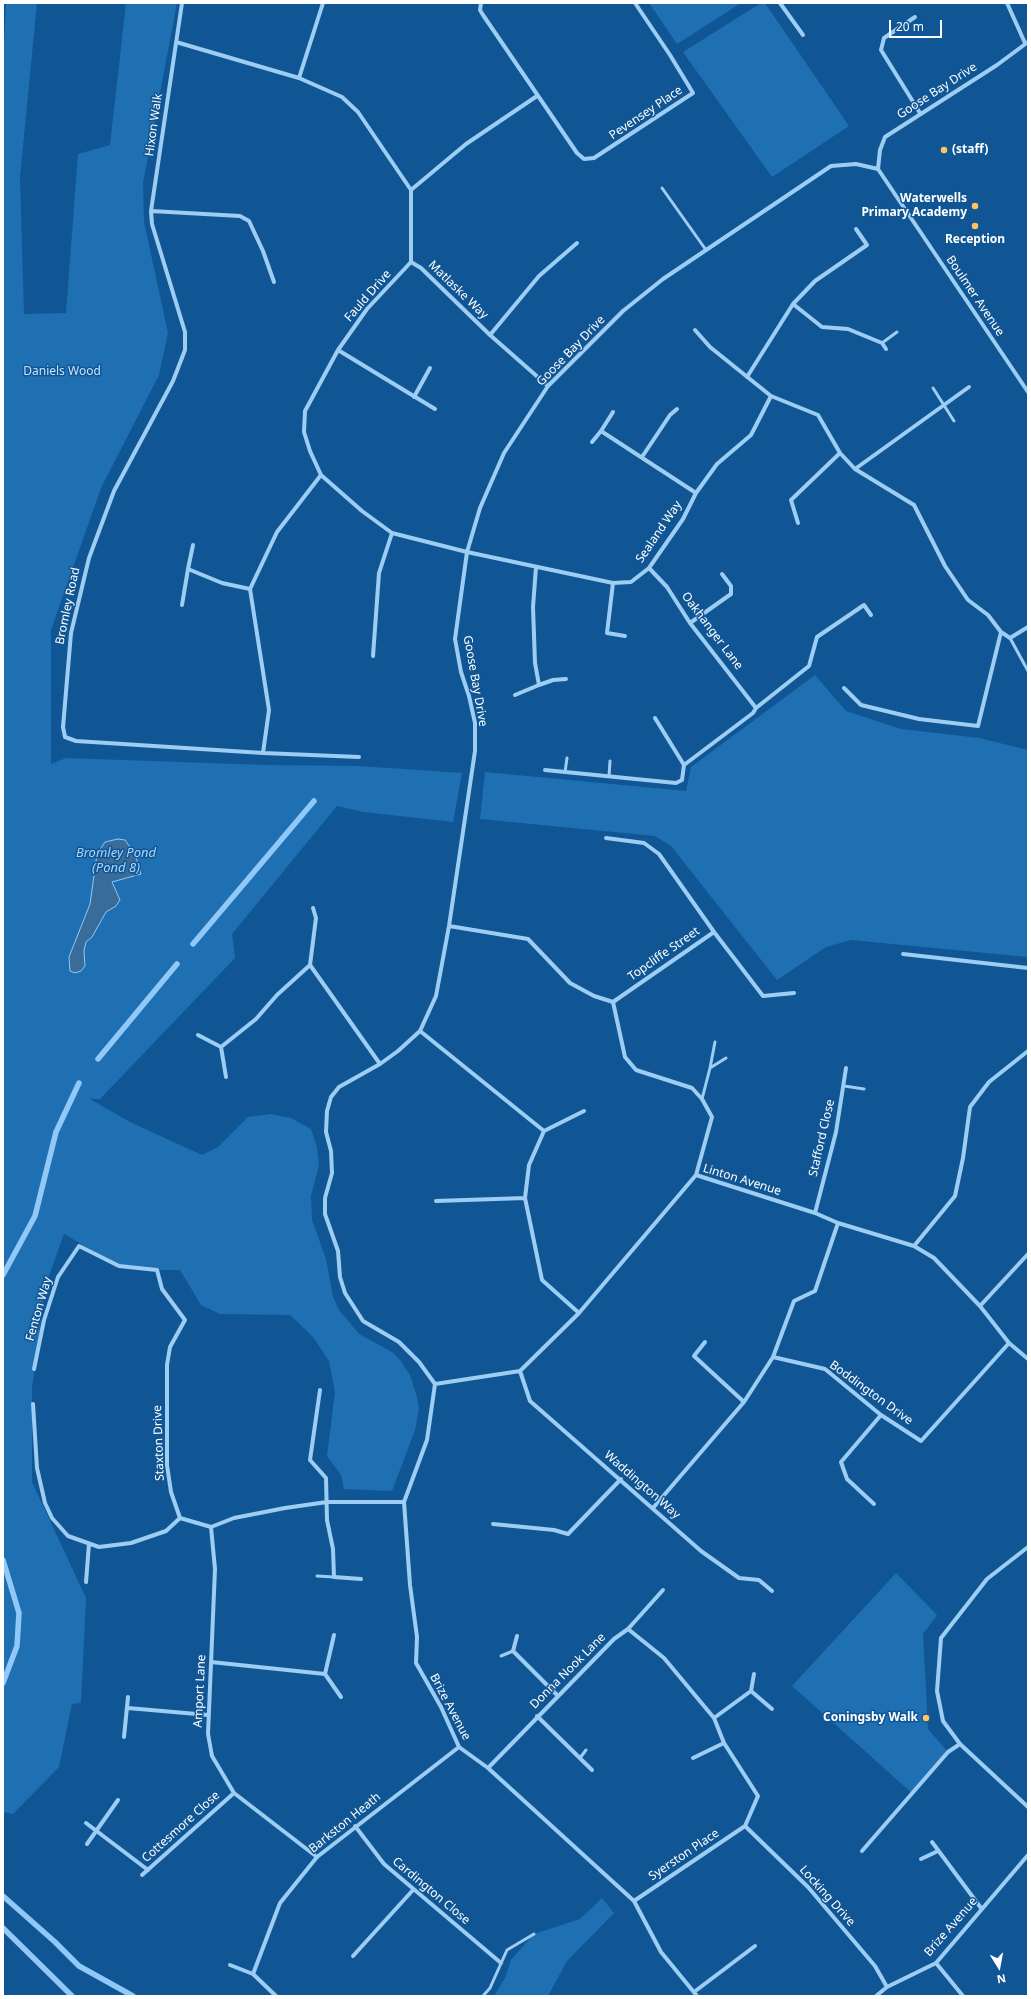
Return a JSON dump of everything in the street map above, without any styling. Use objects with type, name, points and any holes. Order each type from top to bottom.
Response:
[{"type":"street","name":"Hixon Walk","points":[[182,3],[151,211],[152,224],[185,332],[185,350]]},
{"type":"street","points":[[299,78],[323,3]]},
{"type":"street","name":"Pevensey Place","points":[[481,3],[480,10],[483,15],[577,153],[584,158],[594,158],[692,93],[670,55],[635,3]]},
{"type":"street","points":[[780,3],[803,35]]},
{"type":"street","points":[[1007,3],[1027,42]]},
{"type":"street","points":[[915,17],[884,38],[881,50],[920,114]]},
{"type":"street","points":[[176,42],[299,78],[342,97],[358,112],[411,190],[411,262]]},
{"type":"street","name":"Goose Bay Drive","points":[[435,1384],[419,1362],[399,1342],[363,1322],[349,1299],[340,1276],[338,1251],[325,1214],[325,1198],[332,1173],[331,1151],[326,1132],[327,1111],[331,1097],[339,1087],[380,1064],[398,1051],[420,1031],[436,996],[449,926],[474,751],[475,723],[470,696],[461,672],[455,639],[466,552],[480,508],[504,453],[548,386],[623,311],[663,279],[831,166],[856,164],[878,169],[880,150],[885,137],[997,65],[1027,42]]},
{"type":"street","points":[[411,190],[466,144],[537,96]]},
{"type":"street","name":"Boulmer Avenue","points":[[878,169],[1028,392]]},
{"type":"street","points":[[151,211],[240,216],[249,221],[274,282]]},
{"type":"street","points":[[747,377],[793,304],[816,281],[867,245],[856,229]]},
{"type":"street","name":"Matlaske Way","points":[[490,335],[538,276],[576,243]]},
{"type":"street","name":"Matlaske Way","points":[[411,262],[421,268],[490,335],[548,386]]},
{"type":"street","name":"Fauld Drive","points":[[411,262],[367,309],[338,350],[305,411],[304,432],[310,451],[321,475],[362,511],[392,533],[466,552]]},
{"type":"street","points":[[793,304],[822,327],[848,329],[882,343],[886,349]]},
{"type":"street","points":[[695,330],[710,348],[771,396],[818,415],[840,453],[855,469],[914,505],[945,566],[968,600],[988,615],[1001,632],[1010,638],[1028,627]]},
{"type":"street","name":"Bromley Road","points":[[185,350],[173,381],[114,491],[89,558],[70,633],[63,727],[66,737],[76,740],[264,753],[359,757]]},
{"type":"street","points":[[338,350],[435,409]]},
{"type":"street","points":[[414,396],[430,368]]},
{"type":"street","points":[[855,469],[943,404],[969,387]]},
{"type":"street","name":"Sealand Way","points":[[466,552],[613,583],[631,582],[649,568],[683,519],[696,493],[717,464],[751,435],[771,396]]},
{"type":"street","points":[[642,457],[670,415],[677,409]]},
{"type":"street","points":[[592,442],[613,412]]},
{"type":"street","points":[[601,431],[696,493]]},
{"type":"street","points":[[798,523],[791,500],[840,453]]},
{"type":"street","points":[[264,753],[269,710],[250,589],[277,532],[321,475]]},
{"type":"street","points":[[374,656],[379,574],[392,533]]},
{"type":"street","points":[[182,605],[193,545]]},
{"type":"street","points":[[536,567],[533,606],[535,663],[539,685]]},
{"type":"street","name":"Oakhanger Lane","points":[[649,568],[667,587],[690,623],[756,708]]},
{"type":"street","points":[[188,569],[222,583],[250,589]]},
{"type":"street","points":[[690,623],[731,594],[731,586],[722,574]]},
{"type":"street","points":[[613,583],[607,633],[625,636]]},
{"type":"street","points":[[684,765],[753,713],[756,708],[808,666],[817,637],[864,605],[871,615]]},
{"type":"street","points":[[844,688],[861,705],[919,719],[978,726],[1001,632]]},
{"type":"street","points":[[516,695],[553,680],[566,679]]},
{"type":"street","points":[[545,770],[676,783],[682,780],[684,765],[655,718]]},
{"type":"street","points":[[606,838],[644,843],[659,854],[714,932]]},
{"type":"street","points":[[221,1047],[256,1019],[277,995],[310,965],[316,918],[313,908]]},
{"type":"street","points":[[449,926],[528,940],[570,983],[594,996],[613,1002],[625,1057],[636,1070],[692,1088],[702,1099],[712,1117],[696,1175]]},
{"type":"street","name":"Topcliffe Street","points":[[613,1002],[714,932],[763,996],[794,993]]},
{"type":"street","points":[[903,954],[1028,968]]},
{"type":"street","points":[[310,965],[380,1064]]},
{"type":"street","points":[[420,1031],[544,1130]]},
{"type":"street","points":[[198,1034],[221,1047]]},
{"type":"street","points":[[221,1047],[226,1077]]},
{"type":"street","points":[[914,1246],[955,1196],[963,1158],[970,1107],[989,1082],[1028,1051]]},
{"type":"street","name":"Stafford Close","points":[[815,1213],[836,1132],[846,1068]]},
{"type":"street","points":[[579,1313],[542,1280],[525,1198],[529,1165],[544,1130],[584,1111]]},
{"type":"street","name":"Linton Avenue","points":[[520,1371],[579,1313],[696,1175],[815,1213],[838,1223],[914,1246],[934,1258],[980,1306],[1009,1343],[1028,1359]]},
{"type":"street","points":[[436,1201],[525,1198]]},
{"type":"street","points":[[653,1508],[744,1402],[773,1357],[794,1301],[815,1292],[838,1223]]},
{"type":"street","name":"Fenton Way","points":[[34,1368],[44,1320],[58,1277],[79,1246],[119,1266],[157,1270],[162,1289],[178,1311]]},
{"type":"street","points":[[980,1306],[1028,1254]]},
{"type":"street","name":"Staxton Drive","points":[[178,1311],[184,1320],[170,1347],[167,1365],[167,1465],[172,1492],[180,1518]]},
{"type":"street","points":[[705,1342],[694,1356],[744,1402]]},
{"type":"street","name":"Boddington Drive","points":[[773,1357],[824,1369],[881,1415],[921,1441],[1009,1343]]},
{"type":"street","points":[[435,1384],[520,1371]]},
{"type":"street","name":"Waddington Way","points":[[520,1371],[530,1401],[701,1551],[739,1578],[759,1580],[772,1591]]},
{"type":"street","name":"Brize Avenue","points":[[435,1384],[427,1440],[404,1502],[410,1584],[417,1637],[416,1663],[441,1708],[459,1747],[488,1768],[634,1901],[661,1952],[695,1994]]},
{"type":"street","points":[[320,1390],[310,1460],[326,1478],[327,1520],[333,1549],[334,1578],[361,1579]]},
{"type":"street","points":[[33,1404],[37,1468],[45,1503],[52,1518],[68,1536],[99,1547],[131,1543],[166,1531],[180,1518],[211,1527],[234,1518],[326,1502],[404,1502]]},
{"type":"street","points":[[874,1504],[847,1479],[841,1462],[881,1415]]},
{"type":"street","points":[[493,1524],[554,1530],[568,1534],[620,1480]]},
{"type":"street","name":"Amport Lane","points":[[211,1527],[215,1569],[208,1734],[212,1756],[234,1793],[317,1857]]},
{"type":"street","points":[[86,1582],[89,1544]]},
{"type":"street","points":[[1028,1547],[987,1579],[940,1638],[937,1691],[943,1721],[960,1744],[1028,1807]]},
{"type":"street","name":"Donna Nook Lane","points":[[488,1768],[537,1716],[614,1639],[628,1629],[663,1590]]},
{"type":"street","points":[[628,1629],[664,1658],[714,1718],[724,1743],[758,1796],[745,1826]]},
{"type":"street","points":[[334,1635],[325,1674],[341,1697]]},
{"type":"street","points":[[517,1636],[513,1652],[558,1696]]},
{"type":"street","points":[[211,1662],[325,1674]]},
{"type":"street","points":[[714,1718],[750,1691],[754,1674]]},
{"type":"street","points":[[750,1691],[772,1710]]},
{"type":"street","points":[[124,1737],[128,1697]]},
{"type":"street","points":[[128,1708],[208,1715]]},
{"type":"street","points":[[537,1716],[592,1770]]},
{"type":"street","points":[[692,1758],[724,1743]]},
{"type":"street","points":[[862,1851],[948,1752],[960,1744]]},
{"type":"street","name":"Barkston Heath","points":[[253,1974],[280,1904],[317,1857],[355,1826],[459,1747]]},
{"type":"street","name":"Cottesmore Close","points":[[142,1875],[234,1793]]},
{"type":"street","points":[[87,1844],[97,1832],[118,1800]]},
{"type":"street","points":[[86,1823],[148,1870]]},
{"type":"street","name":"Cardington Close","points":[[355,1826],[384,1864],[501,1963]]},
{"type":"street","name":"Syerston Place","points":[[634,1901],[745,1826]]},
{"type":"street","name":"Locking Drive","points":[[745,1826],[808,1887],[875,1966],[887,1987]]},
{"type":"street","points":[[932,1842],[981,1908]]},
{"type":"street","points":[[921,1859],[938,1851]]},
{"type":"street","name":"Brize Avenue","points":[[876,1996],[887,1987],[936,1963],[981,1908],[1014,1873],[1028,1855]]},
{"type":"street","points":[[353,1956],[413,1890]]},
{"type":"street","points":[[695,1994],[755,1946]]},
{"type":"street","points":[[936,1963],[963,1996]]},
{"type":"street","points":[[230,1965],[253,1974],[276,1996]]},
{"type":"lane","points":[[662,188],[706,250]]},
{"type":"lane","points":[[882,343],[897,332]]},
{"type":"lane","points":[[933,388],[954,421]]},
{"type":"lane","points":[[1010,638],[1028,671]]},
{"type":"lane","points":[[565,772],[567,758]]},
{"type":"lane","points":[[609,776],[610,761]]},
{"type":"lane","points":[[702,1099],[715,1042]]},
{"type":"lane","points":[[710,1068],[726,1058]]},
{"type":"lane","points":[[844,1086],[864,1089]]},
{"type":"lane","points":[[317,1576],[334,1578]]},
{"type":"lane","points":[[501,1656],[513,1652]]},
{"type":"lane","points":[[580,1758],[586,1750]]},
{"type":"lane","points":[[483,1996],[490,1988],[507,1950],[534,1934]]},
{"type":"green space","name":"Daniels Wood","points":[[6,3],[37,3],[20,177],[24,314],[66,313],[78,154],[110,145],[126,3],[177,3],[143,183],[144,222],[168,333],[159,375],[101,488],[51,630],[51,764],[66,758],[265,765],[359,766],[462,773],[453,822],[363,812],[337,806],[232,934],[235,958],[100,1099],[90,1099],[130,1122],[202,1155],[218,1147],[248,1117],[271,1114],[291,1118],[311,1129],[317,1147],[319,1165],[311,1196],[312,1220],[326,1259],[333,1297],[339,1310],[359,1334],[392,1352],[400,1360],[410,1375],[417,1397],[419,1409],[415,1430],[392,1491],[344,1489],[341,1475],[327,1456],[335,1392],[329,1361],[313,1337],[290,1315],[220,1314],[201,1305],[180,1270],[157,1270],[119,1266],[64,1234],[45,1287],[32,1388],[32,1482],[86,1598],[81,1703],[72,1704],[59,1767],[13,1814],[3,1812],[3,64]]},
{"type":"green space","points":[[649,3],[741,3],[677,44]]},
{"type":"green space","points":[[761,3],[765,3],[849,126],[772,177],[683,52]]},
{"type":"green space","points":[[815,675],[846,711],[901,729],[979,738],[1028,750],[1028,957],[851,940],[826,947],[777,980],[671,846],[655,836],[480,819],[485,772],[686,791],[691,767]]},
{"type":"green space","points":[[896,1573],[937,1615],[923,1634],[928,1729],[948,1752],[913,1794],[792,1686]]},
{"type":"green space","points":[[602,1898],[614,1913],[567,1961],[548,1996],[494,1996],[505,1978],[511,1960],[534,1934],[580,1919]]},
{"type":"water","name":"Bromley Pond (Pond 8)","points":[[118,839],[125,840],[135,854],[141,874],[112,882],[120,900],[116,906],[106,912],[92,937],[86,942],[84,951],[85,966],[81,971],[75,973],[70,971],[69,957],[90,904],[97,854],[105,842]]},
{"type":"waterway","points":[[193,944],[314,801]]},
{"type":"waterway","points":[[98,1059],[177,964]]},
{"type":"waterway","points":[[3,1275],[35,1216],[56,1132],[79,1083]]},
{"type":"waterway","points":[[3,1560],[19,1613],[17,1646],[3,1683]]},
{"type":"waterway","points":[[3,1896],[55,1942],[79,1966],[133,1996]]},
{"type":"waterway","points":[[3,1928],[72,1996]]},
{"type":"place","name":"(staff)","points":[[944,150]]},
{"type":"place","name":"Waterwells Primary Academy","points":[[975,206]]},
{"type":"place","name":"Reception","points":[[975,226]]},
{"type":"place","name":"Coningsby Walk","points":[[926,1718]]}]
